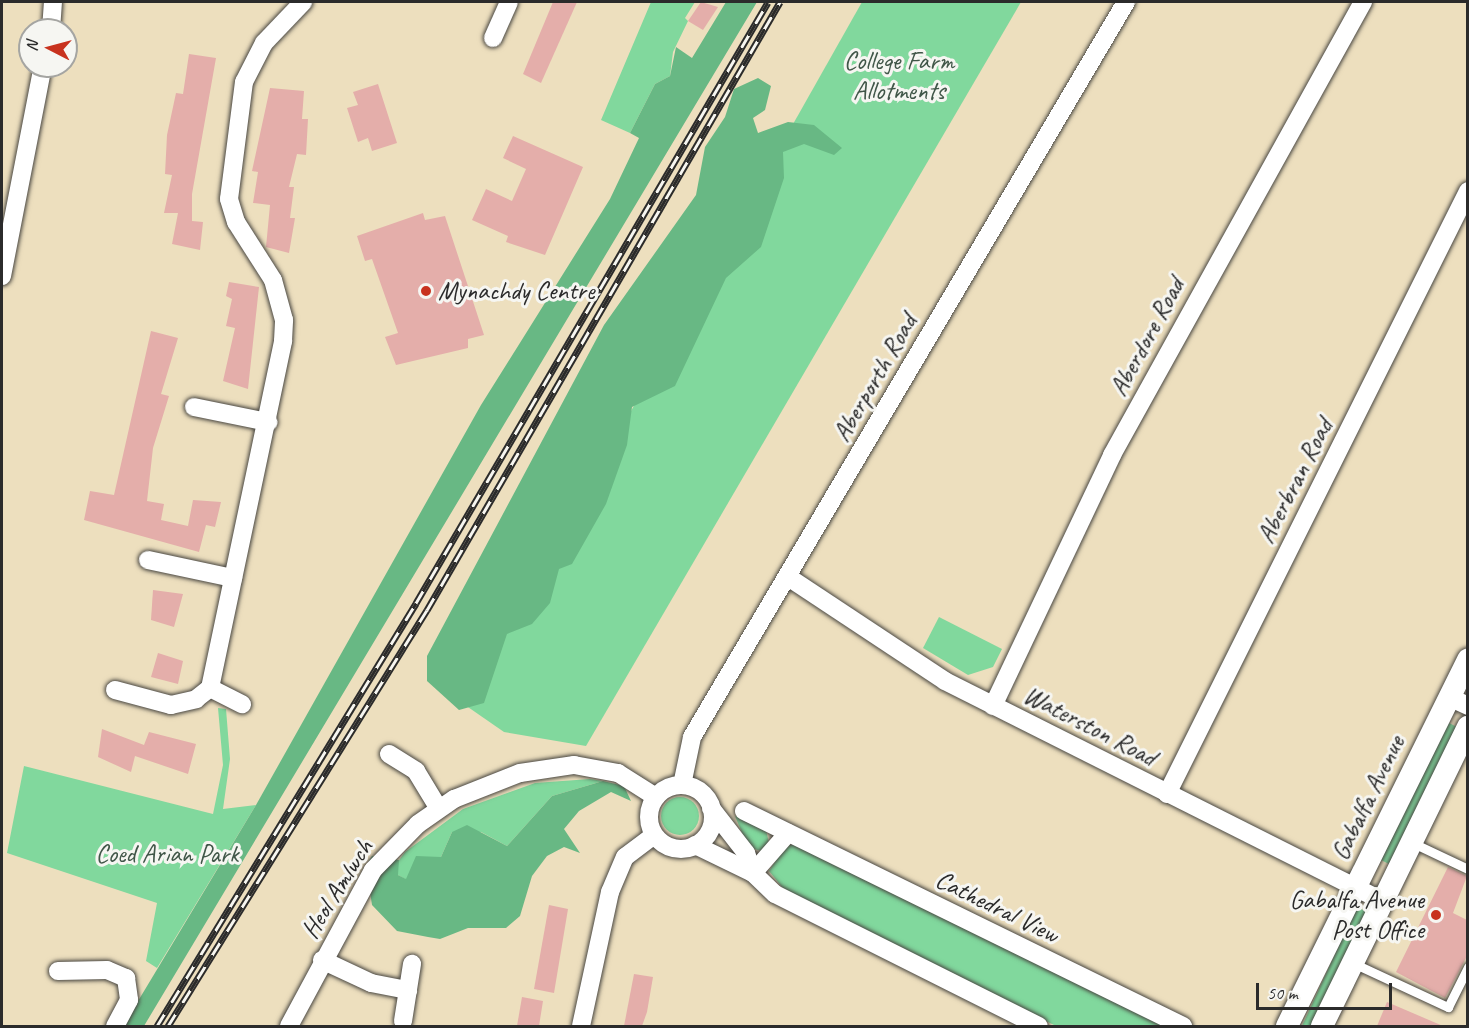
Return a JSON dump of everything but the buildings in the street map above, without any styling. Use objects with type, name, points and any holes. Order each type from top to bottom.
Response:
[{"type":"street","points":[[52,18],[53,2]]},
{"type":"street","points":[[115,690],[171,705],[196,699],[210,688],[268,422],[284,320],[273,280],[236,222],[230,186],[246,74],[264,43],[303,2]]},
{"type":"street","points":[[493,38],[509,2]]},
{"type":"street","name":"Aberporth Road","points":[[682,785],[692,737],[1126,2]]},
{"type":"street","name":"Aberdore Road","points":[[993,706],[1112,455],[1364,2]]},
{"type":"street","points":[[2,276],[8,213],[40,78]]},
{"type":"street","name":"Aberbran Road","points":[[1167,794],[1467,191]]},
{"type":"street","points":[[194,407],[268,422]]},
{"type":"street","points":[[148,560],[233,578]]},
{"type":"street","name":"Waterston Road","points":[[788,577],[945,681],[1381,900]]},
{"type":"street","name":"Gabalfa Avenue","points":[[1287,1026],[1356,887],[1458,702],[1467,659]]},
{"type":"street","points":[[210,688],[242,704]]},
{"type":"street","points":[[1322,1026],[1381,900],[1412,842],[1467,727]]},
{"type":"street","points":[[389,754],[417,771],[439,809]]},
{"type":"street","name":"Heol Amlwch","points":[[289,1026],[322,960],[373,870],[439,809],[496,780],[574,765],[618,773],[656,796]]},
{"type":"street","points":[[753,873],[746,853],[700,792],[682,785],[656,796],[649,815],[654,835],[668,846],[695,845],[753,873],[785,901],[1039,1026]]},
{"type":"street","points":[[695,845],[711,825],[711,808]]},
{"type":"street","name":"Cathedral View","points":[[744,811],[1183,1026]]},
{"type":"street","points":[[753,873],[788,832]]},
{"type":"street","points":[[581,1026],[610,892],[625,856],[654,835]]},
{"type":"street","points":[[322,960],[371,983],[408,990]]},
{"type":"street","points":[[403,1021],[412,964]]},
{"type":"street","points":[[58,971],[106,970],[126,978],[129,1000],[115,1026]]},
{"type":"lane","points":[[1412,842],[1467,869]]},
{"type":"lane","points":[[1353,963],[1448,1007],[1467,967]]},
{"type":"green space","points":[[651,2],[695,2],[685,18],[688,21],[673,52],[670,76],[655,84],[630,133],[601,120]]},
{"type":"green space","points":[[726,2],[757,2],[144,1026],[123,1026],[256,805],[481,405],[610,199],[639,138],[630,133],[655,84],[670,76],[676,47],[692,58]]},
{"type":"green space","name":"College Farm Allotments","points":[[862,2],[1021,2],[586,746],[504,732],[465,705]]},
{"type":"green space","points":[[758,78],[771,86],[765,110],[753,118],[758,133],[788,122],[814,125],[842,148],[834,155],[804,144],[783,152],[784,178],[761,247],[726,278],[675,386],[632,407],[627,445],[606,504],[572,564],[559,569],[550,603],[532,624],[507,634],[484,703],[459,710],[427,681],[427,656],[604,325],[696,195],[705,147],[725,117],[734,89]]},
{"type":"green space","points":[[939,617],[1002,649],[993,667],[968,675],[923,648]]},
{"type":"green space","name":"Coed Arian Park","points":[[218,708],[226,709],[230,759],[223,809],[256,805],[157,968],[146,961],[157,903],[7,853],[24,766],[213,814],[223,765]]},
{"type":"green space","points":[[1445,721],[1459,728],[1391,865],[1377,858]]},
{"type":"green space","points":[[590,779],[603,781],[552,796],[507,846],[481,832],[452,832],[441,857],[407,880],[398,875],[397,863],[405,852],[463,809],[535,783]]},
{"type":"green space","points":[[603,781],[624,786],[631,801],[611,792],[579,811],[564,829],[580,853],[564,847],[547,856],[532,876],[520,916],[506,928],[468,928],[440,939],[428,937],[397,931],[372,905],[366,866],[372,856],[399,860],[398,875],[406,879],[416,856],[441,857],[452,832],[467,825],[507,846],[552,796]]},
{"type":"green space","points":[[680,797],[694,802],[699,816],[694,830],[680,835],[666,830],[661,816],[666,802]]},
{"type":"green space","points":[[735,816],[766,830],[769,843],[761,851],[748,847]]},
{"type":"green space","points":[[786,845],[797,845],[1165,1026],[1056,1026],[786,892],[769,871]]},
{"type":"green space","points":[[1357,906],[1366,912],[1312,1026],[1302,1026]]},
{"type":"railway","points":[[157,1026],[416,603],[768,2]]},
{"type":"railway","points":[[168,1026],[427,610],[780,2]]},
{"type":"place","name":"Mynachdy Centre","points":[[426,291]]},
{"type":"place","name":"Gabalfa Avenue Post Office","points":[[1436,915]]}]
